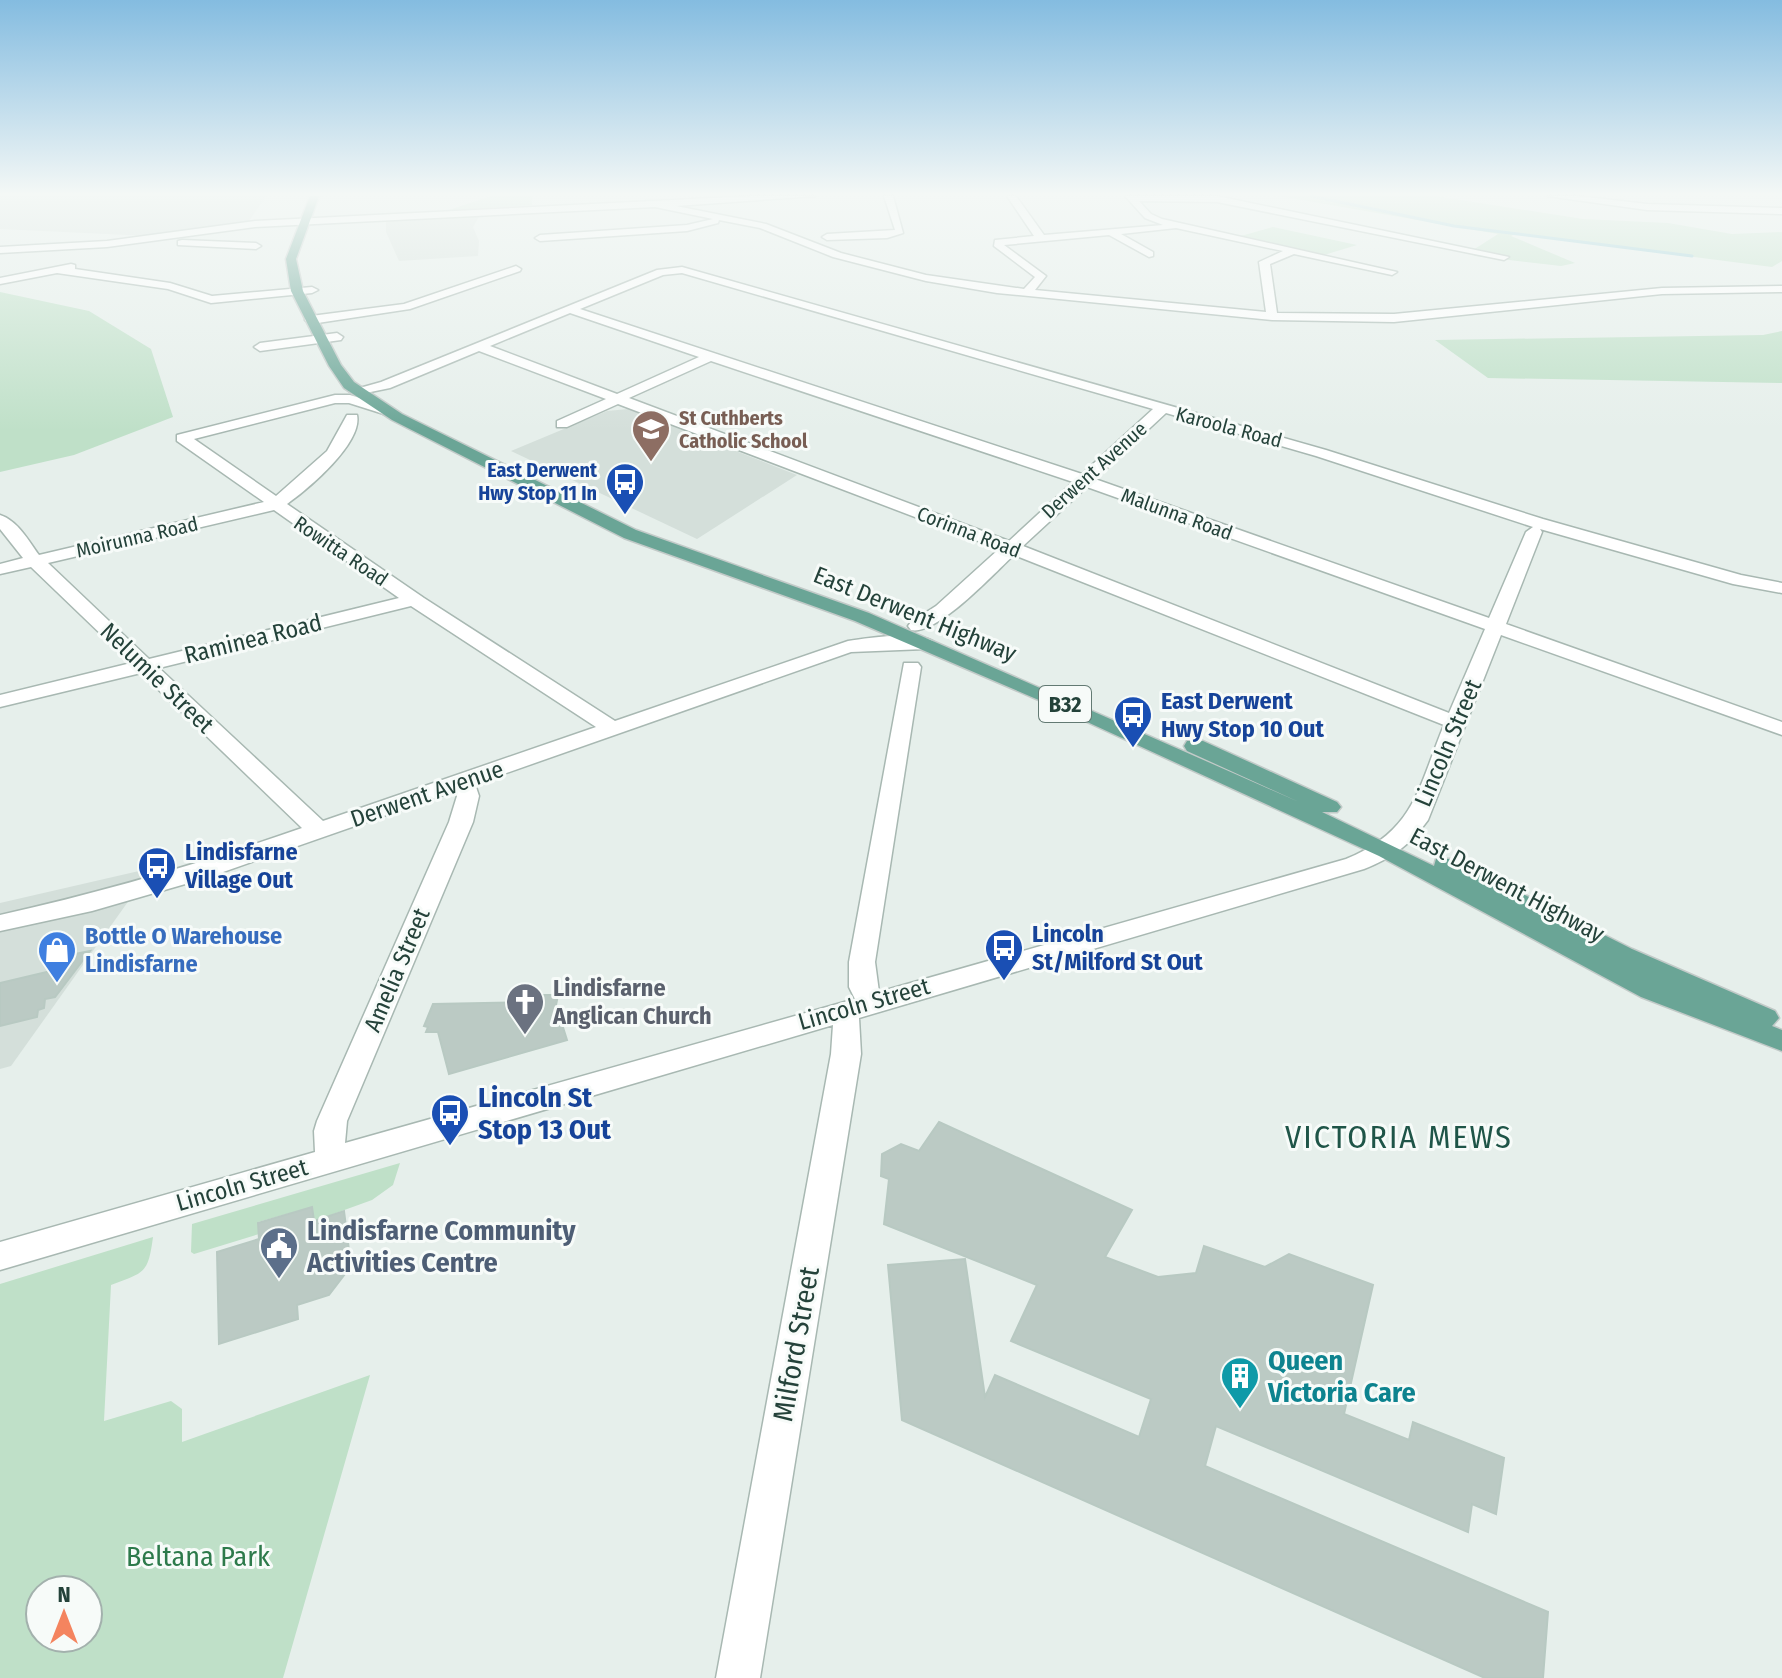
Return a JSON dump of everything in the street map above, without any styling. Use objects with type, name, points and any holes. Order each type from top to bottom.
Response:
[{"type":"main road","name":"East Derwent Highway","points":[[294,274],[297,291],[344,350]]},
{"type":"main road","name":"East Derwent Highway","points":[[305,274],[335,366],[441,428],[646,529],[922,635],[1234,763],[1394,846],[1648,967],[1782,1024]]},
{"type":"main road","name":"East Derwent Highway","points":[[363,385],[387,411],[630,534],[862,617],[922,635]]},
{"type":"main road","name":"East Derwent Highway","points":[[1394,846],[1548,938],[1651,990],[1782,1041]]},
{"type":"street","points":[[0,281],[35,274]]},
{"type":"street","points":[[88,274],[170,286],[211,300],[312,290]]},
{"type":"street","points":[[260,347],[406,307],[501,274]]},
{"type":"street","name":"Rowitta Road","points":[[614,729],[413,600],[182,438],[410,373],[655,274]]},
{"type":"street","name":"Karoola Road","points":[[689,274],[1321,453],[1537,523],[1739,580],[1782,588]]},
{"type":"street","points":[[912,274],[1027,293],[1272,316],[1394,318],[1662,291],[1782,289]]},
{"type":"street","points":[[1027,293],[1041,276],[1039,274]]},
{"type":"street","points":[[1266,274],[1272,316]]},
{"type":"street","points":[[1139,304],[1152,290]]},
{"type":"street","points":[[1114,317],[1125,302]]},
{"type":"street","name":"Malunna Road","points":[[568,309],[1083,480],[1782,729]]},
{"type":"street","name":"Corinna Road","points":[[478,346],[1010,547],[1415,709],[1458,723]]},
{"type":"street","points":[[562,424],[711,356]]},
{"type":"street","name":"Rowitta Road","points":[[307,404],[350,399],[387,411]]},
{"type":"street","name":"Derwent Avenue","points":[[0,923],[92,903],[163,883],[848,647],[922,635],[943,610],[1162,409]]},
{"type":"street","points":[[274,505],[294,492],[341,444],[352,418]]},
{"type":"street","name":"Moirunna Road","points":[[0,569],[274,505]]},
{"type":"street","name":"Nelumie Street","points":[[0,520],[36,560],[319,831]]},
{"type":"street","name":"Lincoln Street","points":[[0,1256],[1355,864],[1394,846],[1416,820],[1534,532]]},
{"type":"street","name":"Raminea Road","points":[[0,701],[413,600]]},
{"type":"street","points":[[848,647],[865,631],[862,617]]},
{"type":"street","name":"Milford Street","points":[[738,1678],[846,1054],[847,1026],[863,987],[862,962],[911,667]]},
{"type":"street","name":"Amelia Street","points":[[331,1160],[329,1131],[332,1121],[461,822],[468,796],[463,781]]},
{"type":"shaded area","name":"St Cuthberts Catholic School","points":[[628,409],[797,475],[697,539],[511,451],[607,411]]},
{"type":"shaded area","points":[[152,868],[11,1066],[0,1069],[0,903]]},
{"type":"green space","points":[[0,292],[89,311],[151,349],[173,417],[74,455],[0,472]]},
{"type":"green space","points":[[1782,331],[1782,383],[1488,378],[1435,340],[1763,335]]},
{"type":"green space","points":[[400,1163],[393,1185],[372,1200],[314,1221],[312,1207],[258,1222],[259,1234],[194,1254],[191,1252],[192,1224]]},
{"type":"green space","name":"Beltana Park","points":[[153,1237],[149,1259],[142,1270],[111,1285],[104,1421],[171,1401],[182,1409],[182,1442],[370,1375],[283,1678],[0,1678],[0,1284]]},
{"type":"building","points":[[90,951],[55,997],[45,999],[44,1008],[38,1010],[37,1017],[0,1026],[0,983],[51,971],[54,958]]},
{"type":"building","name":"Lindisfarne Anglican Church","points":[[535,995],[558,995],[556,1005],[567,1040],[449,1074],[438,1032],[426,1032],[428,1027],[424,1026],[433,1004],[532,1002]]},
{"type":"building","name":"Queen Victoria Care","points":[[939,1122],[1132,1210],[1105,1257],[1158,1277],[1196,1273],[1204,1246],[1265,1267],[1289,1254],[1373,1285],[1344,1414],[1409,1440],[1413,1422],[1504,1458],[1496,1514],[1472,1504],[1468,1532],[1216,1426],[1205,1466],[1548,1612],[1543,1678],[1485,1678],[902,1420],[888,1265],[965,1259],[985,1397],[995,1375],[1139,1437],[1151,1399],[1011,1341],[1037,1285],[884,1224],[889,1179],[881,1176],[882,1154],[901,1144],[919,1151]]},
{"type":"building","name":"Lindisfarne Community Activities Centre","points":[[312,1207],[314,1221],[344,1211],[351,1266],[329,1295],[297,1305],[298,1319],[219,1344],[217,1252],[259,1239],[258,1223]]},
{"type":"place","name":"St Cuthberts Catholic School","points":[[651,463]]},
{"type":"place","name":"East Derwent Hwy Stop 11 In","points":[[625,516]]},
{"type":"place","name":"East Derwent Hwy Stop 10 Out","points":[[1133,749]]},
{"type":"place","name":"Lindisfarne Village Out","points":[[157,900]]},
{"type":"place","name":"Lincoln St/Milford St Out","points":[[1004,982]]},
{"type":"place","name":"Bottle O Warehouse Lindisfarne","points":[[57,984]]},
{"type":"place","name":"Lindisfarne Anglican Church","points":[[525,1036]]},
{"type":"place","name":"Lincoln St Stop 13 Out","points":[[450,1147]]},
{"type":"place","name":"Lindisfarne Community Activities Centre","points":[[279,1280]]},
{"type":"place","name":"Queen Victoria Care","points":[[1240,1410]]},
{"type":"district","name":"VICTORIA MEWS","points":[[1399,1137]]}]
